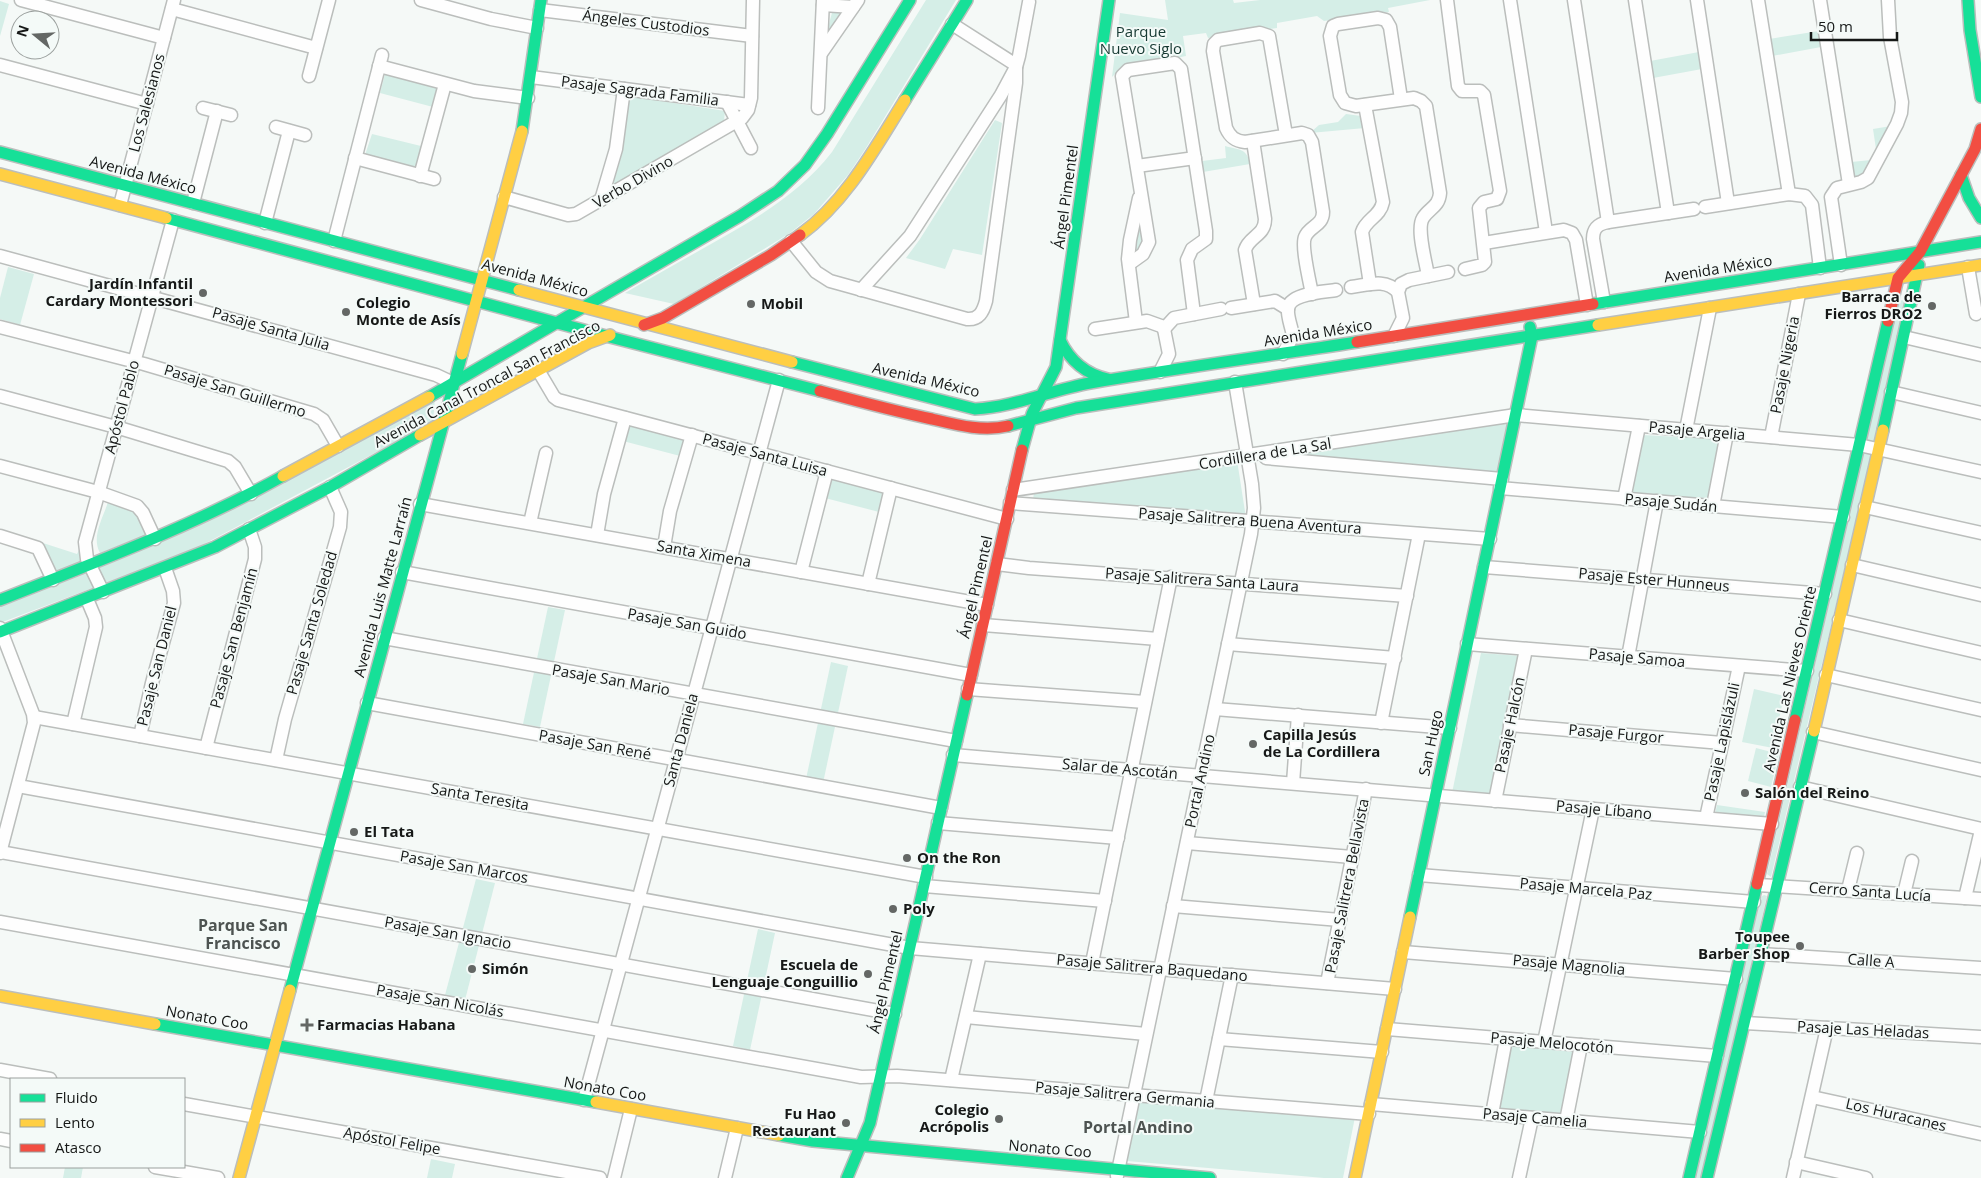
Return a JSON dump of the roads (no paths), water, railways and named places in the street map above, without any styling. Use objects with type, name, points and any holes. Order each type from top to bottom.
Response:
[{"type":"street","points":[[21,0],[164,38]]},
{"type":"street","points":[[308,76],[329,0]]},
{"type":"street","points":[[420,0],[491,19],[537,28]]},
{"type":"street","points":[[750,105],[753,0]]},
{"type":"street","name":"Avenida Canal Troncal San Francisco","points":[[0,600],[155,539],[251,494],[453,383],[768,198],[791,180],[805,165],[827,134],[910,0]]},
{"type":"street","name":"Avenida Canal Troncal San Francisco","points":[[0,630],[103,592],[215,547],[330,487],[442,422],[538,370],[606,336],[663,318],[791,241],[830,208],[855,179],[967,0]]},
{"type":"street","name":"Ángel Pimentel","points":[[847,1178],[870,1123],[1029,421],[1034,406],[1043,394],[1056,367],[1109,0]]},
{"type":"street","points":[[1447,0],[1458,86],[1462,91],[1480,91],[1484,94],[1500,191],[1497,199],[1484,202],[1479,208],[1486,259],[1484,264],[1465,269]]},
{"type":"street","points":[[1510,0],[1546,232]]},
{"type":"street","points":[[1574,0],[1608,222]]},
{"type":"street","points":[[1635,0],[1668,213]]},
{"type":"street","points":[[1697,0],[1728,204]]},
{"type":"street","points":[[1758,0],[1789,194]]},
{"type":"street","points":[[1820,0],[1849,184]]},
{"type":"street","points":[[1841,265],[1830,201],[1835,190],[1841,186],[1861,182],[1870,175],[1901,113],[1902,102],[1890,37],[1888,0]]},
{"type":"street","points":[[1968,0],[1970,30],[1981,97]]},
{"type":"street","points":[[818,108],[823,2],[855,4]]},
{"type":"street","points":[[861,290],[910,236],[1001,95],[1016,66],[1021,50],[1029,2]]},
{"type":"street","points":[[822,52],[855,4]]},
{"type":"street","points":[[173,5],[316,48]]},
{"type":"street","name":"Los Salesianos","points":[[120,206],[173,5]]},
{"type":"street","name":"Avenida Luis Matte Larraín","points":[[239,1178],[521,135],[528,98],[540,5]]},
{"type":"street","name":"Ángeles Custodios","points":[[540,5],[752,36]]},
{"type":"street","points":[[1401,99],[1388,23],[1380,18],[1333,26],[1330,32],[1342,100],[1349,105],[1418,99],[1426,106],[1440,189],[1438,202],[1424,216],[1420,225],[1428,276]]},
{"type":"street","points":[[952,24],[1016,66]]},
{"type":"street","points":[[1286,135],[1269,36],[1260,33],[1220,39],[1214,44],[1213,51],[1226,128],[1234,139],[1245,142],[1302,133],[1308,135],[1312,142],[1323,212],[1321,222],[1309,232],[1304,240],[1312,294]]},
{"type":"street","points":[[334,241],[381,61],[445,84],[474,91],[528,98]]},
{"type":"street","points":[[1129,264],[1143,254],[1149,242],[1122,79],[1123,73],[1128,70],[1172,63],[1178,64],[1181,69],[1206,235],[1204,242],[1192,249],[1187,260],[1194,314]]},
{"type":"street","points":[[0,65],[147,104]]},
{"type":"street","points":[[791,241],[820,276],[830,281],[967,319],[977,317],[983,310],[986,301],[1016,83],[1016,66]]},
{"type":"street","name":"Pasaje Sagrada Familia","points":[[531,77],[750,105]]},
{"type":"street","points":[[420,176],[445,84]]},
{"type":"street","points":[[601,200],[616,149],[624,89]]},
{"type":"street","points":[[727,102],[751,148]]},
{"type":"street","points":[[1365,104],[1383,202],[1381,210],[1365,225],[1362,232],[1370,284]]},
{"type":"street","name":"Verbo Divino","points":[[504,197],[568,215],[576,214],[737,121],[746,114],[750,105]]},
{"type":"street","points":[[203,108],[231,115]]},
{"type":"street","points":[[193,203],[217,111]]},
{"type":"street","points":[[276,127],[305,135]]},
{"type":"street","name":"Avenida Las Nieves Oriente","points":[[1689,1178],[1898,278],[1920,252],[1961,175],[1981,129]]},
{"type":"street","points":[[265,222],[290,131]]},
{"type":"street","points":[[1253,141],[1266,219],[1262,231],[1248,243],[1245,250],[1254,304]]},
{"type":"street","name":"Avenida México","points":[[0,152],[965,408],[991,408],[1043,394],[1111,380],[1981,242]]},
{"type":"street","points":[[355,158],[434,179]]},
{"type":"street","points":[[1137,166],[1195,158]]},
{"type":"street","points":[[0,174],[606,336],[964,427],[999,428],[1076,408],[1981,265]]},
{"type":"street","points":[[1961,175],[1968,198],[1981,218]]},
{"type":"street","points":[[1136,322],[1129,264],[1130,240],[1141,190]]},
{"type":"street","points":[[1604,302],[1593,235],[1597,227],[1608,222],[1789,194],[1801,194],[1810,202],[1820,268]]},
{"type":"street","name":"Apóstol Pablo","points":[[103,592],[86,554],[85,542],[173,220]]},
{"type":"street","points":[[1484,243],[1567,230],[1574,236],[1587,305]]},
{"type":"street","name":"Avenida Las Nieves Oriente","points":[[1707,1178],[1778,886],[1852,565],[1918,275],[1920,252]]},
{"type":"street","name":"Pasaje Santa Julia","points":[[0,256],[436,375],[453,383]]},
{"type":"street","points":[[1968,267],[1976,314]]},
{"type":"street","points":[[1394,336],[1402,318],[1398,292],[1405,281],[1448,272]]},
{"type":"street","points":[[1351,288],[1384,283],[1398,292]]},
{"type":"street","points":[[1283,354],[1293,336],[1288,309],[1292,300],[1336,290]]},
{"type":"street","name":"Pasaje Nigeria","points":[[1771,437],[1800,294]]},
{"type":"street","points":[[1160,372],[1168,354],[1164,329],[1174,318],[1275,301],[1288,309]]},
{"type":"street","points":[[1686,430],[1710,308]]},
{"type":"street","name":"San Hugo","points":[[1355,1178],[1532,336],[1527,314]]},
{"type":"street","points":[[1402,318],[1426,331]]},
{"type":"street","points":[[1094,329],[1152,321],[1164,329]]},
{"type":"street","name":"Pasaje San Guillermo","points":[[0,327],[134,361],[318,415],[338,446]]},
{"type":"street","points":[[1293,336],[1314,349]]},
{"type":"street","points":[[1904,337],[1981,355]]},
{"type":"street","points":[[1060,340],[1070,357],[1084,370],[1101,378],[1111,380]]},
{"type":"street","points":[[463,346],[470,356],[486,364]]},
{"type":"street","points":[[1168,354],[1191,368]]},
{"type":"street","name":"Pasaje Santa Luisa","points":[[538,370],[556,399],[1007,519]]},
{"type":"street","name":"Santa Daniela","points":[[584,1100],[779,380]]},
{"type":"street","name":"Portal Andino","points":[[1117,1174],[1253,520],[1254,496],[1235,382]]},
{"type":"street","points":[[1891,392],[1981,413]]},
{"type":"street","points":[[0,396],[116,427],[228,461],[235,467],[251,494]]},
{"type":"street","name":"Pasaje Argelia","points":[[1516,415],[1859,445],[1981,472]]},
{"type":"street","name":"Cordillera de La Sal","points":[[1012,497],[1246,457],[1516,415]]},
{"type":"street","points":[[597,535],[604,494],[625,418]]},
{"type":"street","points":[[1624,499],[1639,426]]},
{"type":"street","points":[[1712,506],[1726,433]]},
{"type":"street","points":[[664,547],[670,511],[692,435]]},
{"type":"street","points":[[530,523],[546,453]]},
{"type":"street","name":"Pasaje Sudán","points":[[1246,457],[1501,483],[1624,499],[1843,517]]},
{"type":"street","points":[[0,466],[98,492],[139,508],[155,539]]},
{"type":"street","points":[[801,572],[827,471]]},
{"type":"street","name":"Pasaje Santa Soledad","points":[[276,760],[285,719],[340,527],[341,512],[330,487]]},
{"type":"street","points":[[868,584],[891,488]]},
{"type":"street","name":"Pasaje Salitrera Buena Aventura","points":[[1012,497],[1253,520],[1490,539]]},
{"type":"street","points":[[1628,657],[1657,501]]},
{"type":"street","name":"Santa Ximena","points":[[420,504],[987,605]]},
{"type":"street","points":[[1865,506],[1981,533]]},
{"type":"street","name":"Pasaje San Benjamín","points":[[206,748],[255,559],[255,547],[249,529]]},
{"type":"street","points":[[1382,722],[1419,534]]},
{"type":"street","points":[[0,536],[38,548],[53,580]]},
{"type":"street","name":"Pasaje Salitrera Santa Laura","points":[[996,564],[1407,596]]},
{"type":"street","points":[[1852,565],[1981,595]]},
{"type":"street","name":"Pasaje Ester Hunneus","points":[[1484,567],[1825,594]]},
{"type":"street","name":"Pasaje San Daniel","points":[[140,736],[152,683],[174,603],[173,591],[165,568]]},
{"type":"street","name":"Pasaje San Guido","points":[[402,572],[971,675]]},
{"type":"street","points":[[1092,963],[1170,577]]},
{"type":"street","points":[[73,724],[96,627],[87,598]]},
{"type":"street","points":[[1839,620],[1981,653]]},
{"type":"street","points":[[983,625],[1158,639]]},
{"type":"street","points":[[0,630],[34,717],[33,729],[0,853]]},
{"type":"street","name":"Pasaje San Mario","points":[[384,638],[956,741]]},
{"type":"street","points":[[1228,644],[1394,658]]},
{"type":"street","name":"Pasaje Samoa","points":[[1468,644],[1807,671]]},
{"type":"street","name":"Pasaje Halcón","points":[[1494,801],[1526,649]]},
{"type":"street","name":"Pasaje Lapislázuli","points":[[1706,818],[1739,666]]},
{"type":"street","points":[[1826,675],[1981,710]]},
{"type":"street","points":[[968,689],[1145,702]]},
{"type":"street","name":"Pasaje San René","points":[[367,703],[941,808]]},
{"type":"street","points":[[1215,709],[1450,728]]},
{"type":"street","points":[[1293,783],[1298,716]]},
{"type":"street","name":"Santa Teresita","points":[[34,717],[657,829],[925,882],[1105,901]]},
{"type":"street","name":"Pasaje Furgor","points":[[1510,725],[1722,743]]},
{"type":"street","points":[[1813,732],[1981,770]]},
{"type":"street","name":"Salar de Ascotán","points":[[953,755],[1436,795]]},
{"type":"street","name":"Pasaje San Marcos","points":[[18,786],[910,948]]},
{"type":"street","points":[[1800,787],[1981,830],[1966,898]]},
{"type":"street","name":"Pasaje Salitrera Bellavista","points":[[1327,983],[1366,789]]},
{"type":"street","name":"Pasaje Líbano","points":[[1436,795],[1772,824]]},
{"type":"street","points":[[1544,1042],[1594,809]]},
{"type":"street","points":[[938,822],[1118,838]]},
{"type":"street","points":[[1187,843],[1352,857]]},
{"type":"street","name":"Pasaje San Ignacio","points":[[0,853],[895,1014]]},
{"type":"street","points":[[1848,890],[1857,853]]},
{"type":"street","points":[[1904,894],[1912,861]]},
{"type":"street","name":"Pasaje Marcela Paz","points":[[1419,875],[1754,902]]},
{"type":"street","name":"Cerro Santa Lucía","points":[[1758,885],[1981,899]]},
{"type":"street","points":[[1174,906],[1340,920]]},
{"type":"street","name":"Pasaje San Nicolás","points":[[0,922],[861,1077],[880,1076]]},
{"type":"street","name":"Pasaje Salitrera Baquedano","points":[[910,948],[1395,989]]},
{"type":"street","name":"Pasaje Magnolia","points":[[1403,952],[1736,979]]},
{"type":"street","points":[[951,1080],[980,954]]},
{"type":"street","name":"Calle A","points":[[1761,954],[1981,968]]},
{"type":"street","points":[[1206,1101],[1232,975]]},
{"type":"street","name":"Nonato Coo","points":[[0,996],[813,1141],[1117,1174],[1210,1178]]},
{"type":"street","points":[[966,1017],[1146,1034]]},
{"type":"street","name":"Pasaje Las Heladas","points":[[1745,1023],[1981,1037]]},
{"type":"street","points":[[1793,1178],[1827,1028]]},
{"type":"street","name":"Pasaje Melocotón","points":[[1386,1029],[1718,1056]]},
{"type":"street","points":[[1219,1039],[1382,1052]]},
{"type":"street","points":[[1492,1114],[1506,1039]]},
{"type":"street","points":[[1566,1121],[1581,1045]]},
{"type":"street","points":[[0,1070],[44,1078]]},
{"type":"street","name":"Pasaje Salitrera Germania","points":[[880,1076],[1206,1101],[1370,1109]]},
{"type":"street","name":"Los Huracanes","points":[[1812,1097],[1981,1134]]},
{"type":"street","name":"Apóstol Felipe","points":[[185,1104],[600,1178]]},
{"type":"street","points":[[614,1178],[631,1109]]},
{"type":"street","name":"Pasaje Camelia","points":[[1370,1109],[1492,1114],[1700,1132]]},
{"type":"street","points":[[1519,1178],[1532,1118]]},
{"type":"street","points":[[725,1178],[737,1128]]},
{"type":"street","points":[[1796,1162],[1866,1178]]},
{"type":"street","points":[[161,1168],[218,1178]]},
{"type":"place","name":"Jardín Infantil Cardary Montessori","points":[[203,293]]},
{"type":"place","name":"Mobil","points":[[751,304]]},
{"type":"place","name":"Barraca de Fierros DRO2","points":[[1932,306]]},
{"type":"place","name":"Colegio Monte de Asís","points":[[346,312]]},
{"type":"place","name":"Capilla Jesús de La Cordillera","points":[[1253,744]]},
{"type":"place","name":"Salón del Reino","points":[[1745,793]]},
{"type":"place","name":"El Tata","points":[[354,832]]},
{"type":"place","name":"On the Ron","points":[[907,858]]},
{"type":"place","name":"Poly","points":[[893,909]]},
{"type":"place","name":"Toupee Barber Shop","points":[[1800,946]]},
{"type":"place","name":"Simón","points":[[472,969]]},
{"type":"place","name":"Escuela de Lenguaje Conguillio","points":[[868,974]]},
{"type":"place","name":"Farmacias Habana","points":[[307,1025]]},
{"type":"place","name":"Colegio Acrópolis","points":[[999,1119]]},
{"type":"place","name":"Fu Hao Restaurant","points":[[846,1123]]},
{"type":"district","name":"Parque San Francisco","points":[[243,934]]},
{"type":"district","name":"Portal Andino","points":[[1138,1127]]},
{"type":"park label","name":"Parque Nuevo Siglo","points":[[1141,40]]}]
